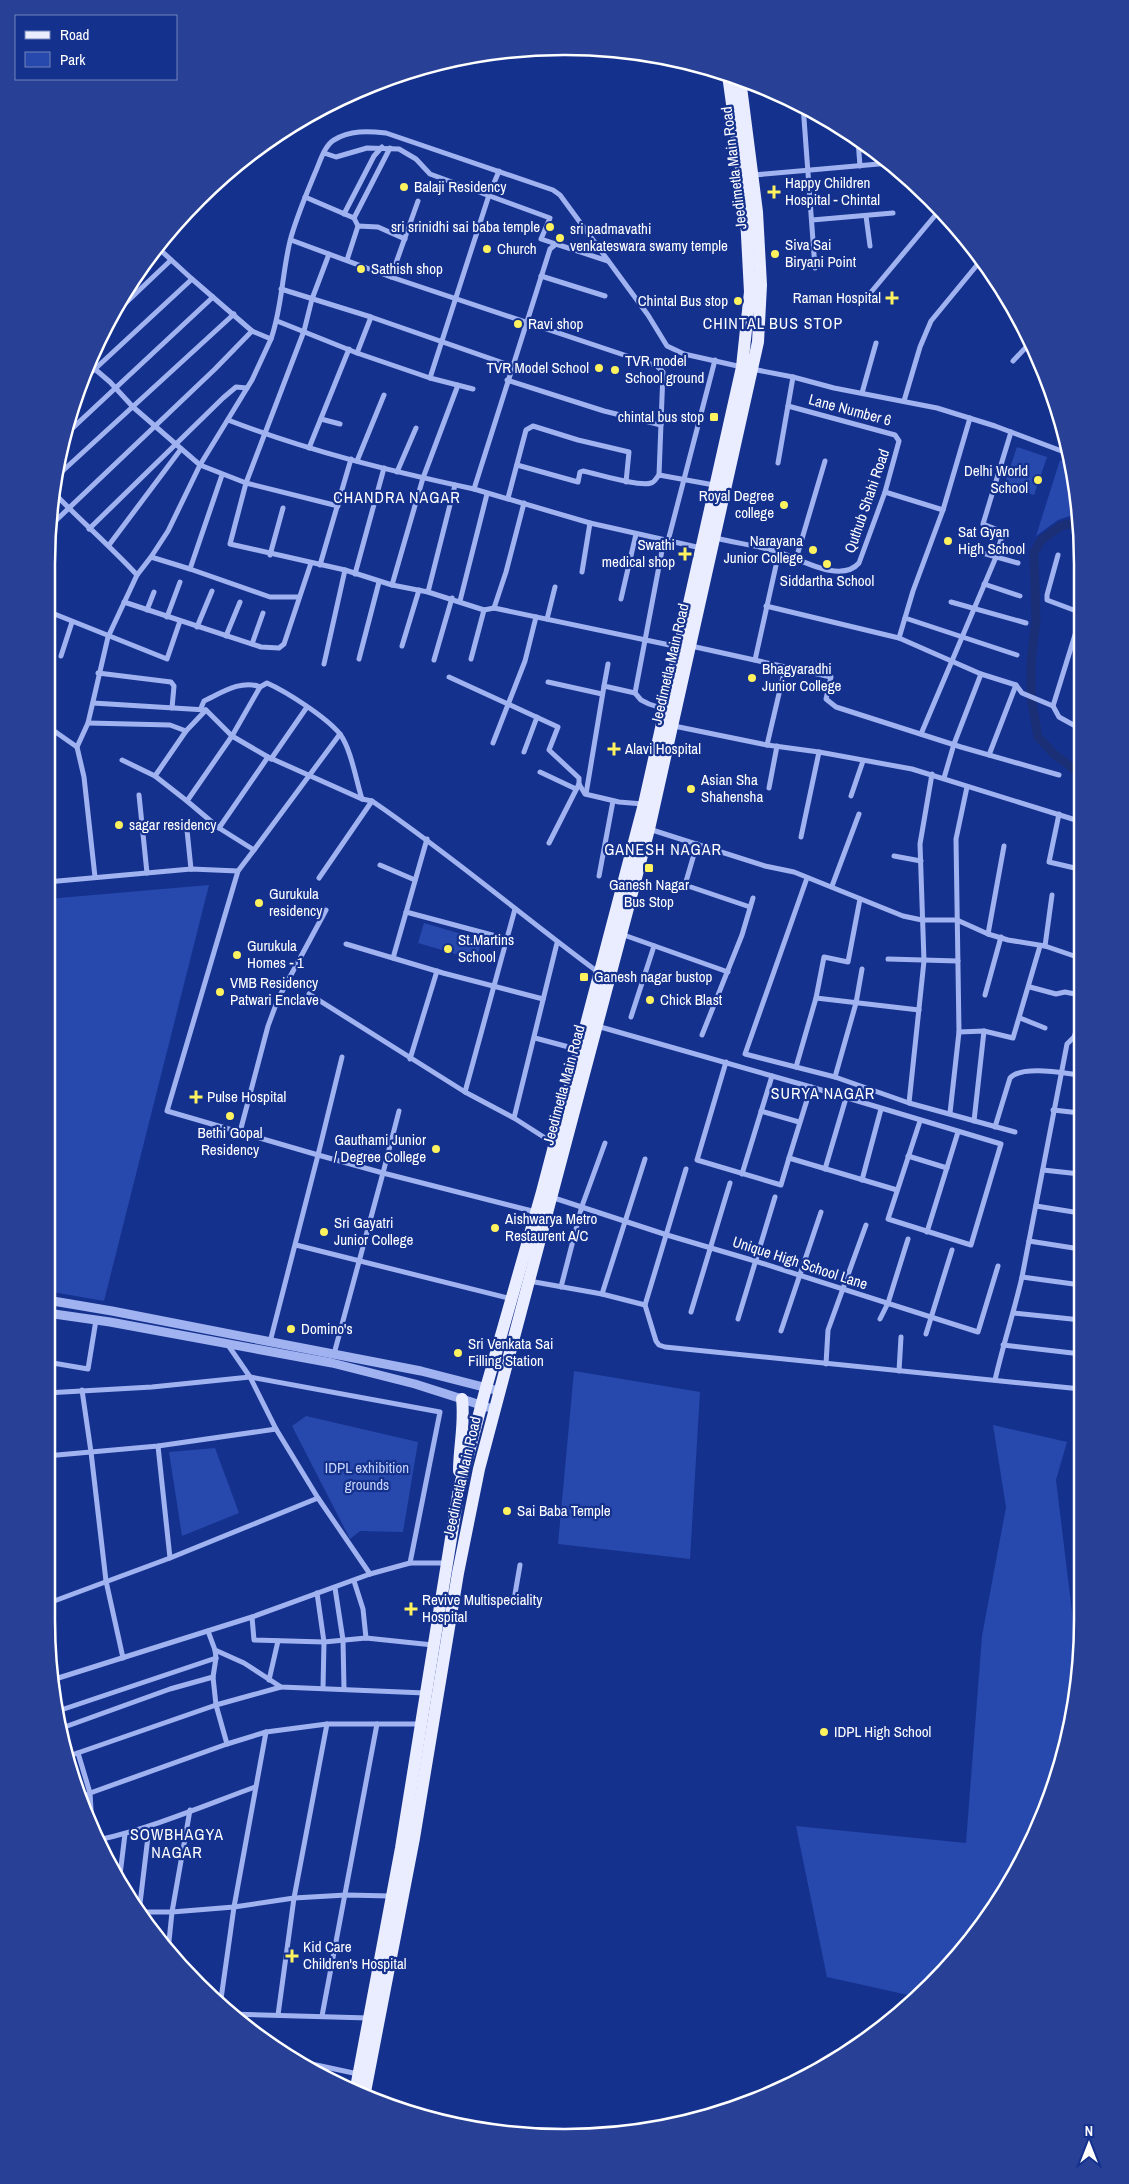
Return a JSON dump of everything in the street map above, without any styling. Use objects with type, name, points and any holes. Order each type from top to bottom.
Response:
[{"type":"main road","name":"Jeedimetla Main Road","points":[[356,2084],[368,2018],[383,1971],[414,1838],[458,1573],[479,1469],[550,1197],[579,1075],[580,1050],[598,973],[644,804],[665,709],[685,646],[715,538],[747,368],[750,292],[744,198],[729,82]]},
{"type":"main road","name":"Jeedimetla Main Road","points":[[366,2088],[383,1971],[391,1896],[459,1489],[555,1144],[596,1026],[649,829],[673,726],[701,548],[747,368],[758,342],[761,285],[752,175],[741,87]]},
{"type":"main road","points":[[459,1489],[459,1451],[464,1421],[462,1399]]},
{"type":"street","points":[[804,115],[815,268]]},
{"type":"street","points":[[95,877],[84,777],[78,746],[88,723],[98,673],[108,637],[137,575],[168,531],[200,466],[247,388],[271,339],[277,321],[290,240],[305,197],[324,152],[334,140],[362,130],[386,133],[544,186],[560,195],[609,261],[667,346],[684,354],[938,408],[1061,451]]},
{"type":"street","points":[[344,214],[374,156],[382,147]]},
{"type":"street","points":[[324,152],[336,157],[367,148],[382,147],[407,152],[430,174],[550,218],[541,239],[609,261]]},
{"type":"street","points":[[354,218],[390,148]]},
{"type":"street","points":[[859,148],[860,166]]},
{"type":"street","points":[[752,175],[880,164]]},
{"type":"street","points":[[430,378],[489,195],[499,171]]},
{"type":"street","points":[[305,197],[354,218],[358,226],[347,260]]},
{"type":"street","points":[[391,277],[418,201]]},
{"type":"street","points":[[812,220],[892,213]]},
{"type":"street","points":[[867,297],[935,215]]},
{"type":"street","points":[[866,216],[870,246]]},
{"type":"street","points":[[358,226],[378,227],[405,239]]},
{"type":"street","points":[[290,240],[391,277],[653,363],[662,369],[659,474],[654,482],[649,484],[626,482],[583,471],[580,472],[578,482],[517,466]]},
{"type":"street","points":[[474,489],[550,249],[556,244]]},
{"type":"street","points":[[162,252],[252,331],[271,339]]},
{"type":"street","points":[[329,254],[312,299],[304,331],[246,483],[230,544],[270,555],[345,570],[379,582],[452,598],[466,605],[484,610],[494,608],[831,677],[826,699],[836,707],[1059,775]]},
{"type":"street","points":[[131,297],[171,260]]},
{"type":"street","points":[[904,401],[920,347],[931,320],[977,265]]},
{"type":"street","points":[[541,276],[605,296]]},
{"type":"street","points":[[192,280],[95,370],[116,388],[133,408],[200,466],[246,483],[338,506]]},
{"type":"street","points":[[281,289],[371,317],[441,343],[512,366]]},
{"type":"street","points":[[74,427],[213,297]]},
{"type":"street","points":[[64,470],[234,314]]},
{"type":"street","points":[[357,353],[371,317]]},
{"type":"street","points":[[277,321],[357,353],[430,378],[473,389]]},
{"type":"street","points":[[57,519],[215,369],[252,331]]},
{"type":"street","points":[[862,393],[876,343]]},
{"type":"street","points":[[1013,361],[1025,348]]},
{"type":"street","points":[[309,448],[349,349]]},
{"type":"street","points":[[635,693],[644,640],[666,540],[715,360]]},
{"type":"street","points":[[778,463],[793,377]]},
{"type":"street","points":[[507,380],[604,411],[661,425]]},
{"type":"street","points":[[392,585],[423,478],[458,385]]},
{"type":"street","points":[[89,529],[175,443],[233,389],[247,388]]},
{"type":"street","points":[[320,565],[354,460],[384,395]]},
{"type":"street","name":"Lane Number 6","points":[[788,406],[895,436],[899,441],[899,446]]},
{"type":"street","points":[[899,638],[943,510],[970,418]]},
{"type":"street","points":[[321,419],[340,424]]},
{"type":"street","points":[[228,420],[309,448],[397,472],[474,489],[590,523],[701,548]]},
{"type":"street","points":[[508,498],[526,430],[533,426],[578,440],[629,452],[626,482]]},
{"type":"street","points":[[397,472],[416,428]]},
{"type":"street","points":[[921,734],[996,557],[1003,532],[982,524],[1011,432]]},
{"type":"street","name":"Quthub Shahi Road","points":[[715,538],[779,552],[829,570],[843,572],[854,568],[859,563],[885,492],[899,446]]},
{"type":"street","points":[[109,545],[181,448]]},
{"type":"street","points":[[796,559],[825,462]]},
{"type":"street","points":[[355,574],[384,468]]},
{"type":"street","points":[[190,569],[222,474]]},
{"type":"street","points":[[659,474],[717,485]]},
{"type":"street","points":[[428,592],[455,485]]},
{"type":"street","points":[[885,492],[943,510]]},
{"type":"street","points":[[460,601],[488,494]]},
{"type":"street","points":[[59,498],[89,529],[109,545],[137,575]]},
{"type":"street","points":[[494,608],[506,572],[524,503]]},
{"type":"street","points":[[270,555],[283,508]]},
{"type":"street","points":[[582,572],[590,523]]},
{"type":"street","points":[[621,599],[636,534]]},
{"type":"street","points":[[972,550],[1018,562]]},
{"type":"street","points":[[755,660],[779,552]]},
{"type":"street","points":[[1058,554],[1047,600],[1074,610]]},
{"type":"street","points":[[151,557],[270,597],[299,598]]},
{"type":"street","points":[[124,602],[197,627],[274,649],[284,644],[311,563]]},
{"type":"street","points":[[324,664],[345,570]]},
{"type":"street","points":[[167,617],[180,582]]},
{"type":"street","points":[[359,659],[379,582]]},
{"type":"street","points":[[984,584],[1020,596]]},
{"type":"street","points":[[547,619],[555,586]]},
{"type":"street","points":[[402,646],[419,590]]},
{"type":"street","points":[[197,627],[212,591]]},
{"type":"street","points":[[147,610],[154,592]]},
{"type":"street","points":[[434,660],[452,598]]},
{"type":"street","points":[[226,636],[240,602]]},
{"type":"street","points":[[951,602],[1026,623]]},
{"type":"street","points":[[766,606],[899,638],[981,674],[1016,685],[1022,693],[1052,706],[1059,717],[1074,725]]},
{"type":"street","points":[[472,659],[484,610]]},
{"type":"street","points":[[252,644],[263,613]]},
{"type":"street","points":[[55,615],[167,659],[180,621]]},
{"type":"street","points":[[493,743],[510,704],[525,661],[536,617]]},
{"type":"street","points":[[905,618],[1017,655]]},
{"type":"street","points":[[61,656],[72,622]]},
{"type":"street","points":[[1052,706],[1074,638]]},
{"type":"street","points":[[586,794],[608,664]]},
{"type":"street","points":[[767,745],[785,668]]},
{"type":"street","points":[[98,673],[171,682],[174,686],[172,708]]},
{"type":"street","points":[[944,778],[954,744],[981,674]]},
{"type":"street","points":[[449,677],[558,727],[549,750],[579,778],[578,786],[549,843]]},
{"type":"street","points":[[548,682],[602,694]]},
{"type":"street","points":[[187,801],[232,736],[260,687],[267,683],[307,707],[340,734],[362,799]]},
{"type":"street","points":[[155,776],[203,709],[204,701],[245,684],[253,684],[260,687]]},
{"type":"street","points":[[989,755],[1016,685]]},
{"type":"street","points":[[604,686],[635,693],[641,700],[665,709]]},
{"type":"street","points":[[93,703],[203,709],[232,736],[269,758],[362,799],[372,801],[427,839],[557,943],[598,973]]},
{"type":"street","points":[[219,828],[307,707]]},
{"type":"street","points":[[524,752],[537,717]]},
{"type":"street","points":[[88,723],[161,727],[170,725],[186,732]]},
{"type":"street","points":[[673,726],[767,745],[819,752],[863,761],[888,763],[932,774],[967,787],[1074,819]]},
{"type":"street","points":[[55,731],[78,746]]},
{"type":"street","points":[[340,734],[324,754],[310,777],[238,871],[167,1111],[383,1173],[537,1212]]},
{"type":"street","points":[[769,788],[777,746]]},
{"type":"street","points":[[801,837],[819,752]]},
{"type":"street","points":[[122,760],[155,776],[219,828],[254,850]]},
{"type":"street","points":[[852,796],[863,761]]},
{"type":"street","points":[[540,772],[578,786],[586,794],[613,801],[644,804]]},
{"type":"street","points":[[908,1103],[924,961],[921,830],[932,774]]},
{"type":"street","points":[[950,1113],[958,1032],[956,840],[967,787]]},
{"type":"street","points":[[139,796],[147,873]]},
{"type":"street","points":[[319,878],[372,801]]},
{"type":"street","points":[[599,876],[613,801]]},
{"type":"street","points":[[832,886],[859,814]]},
{"type":"street","points":[[1059,814],[1048,862],[1074,867]]},
{"type":"street","points":[[649,829],[765,866],[794,872],[903,916],[922,920],[957,920],[988,934],[1042,946],[1074,956]]},
{"type":"street","points":[[187,830],[191,869]]},
{"type":"street","points":[[393,958],[427,839]]},
{"type":"street","points":[[697,844],[685,885],[750,907]]},
{"type":"street","points":[[988,934],[1004,846]]},
{"type":"street","points":[[894,856],[921,861]]},
{"type":"street","points":[[380,865],[415,880]]},
{"type":"street","points":[[55,881],[191,869],[238,871]]},
{"type":"street","points":[[807,878],[745,1054],[835,1077],[908,1103],[1016,1132]]},
{"type":"street","points":[[958,1032],[984,1032],[1013,1038],[1042,946],[1052,895]]},
{"type":"street","points":[[702,1035],[742,935],[753,898]]},
{"type":"street","points":[[796,1067],[816,998],[824,957],[848,962],[860,899]]},
{"type":"street","points":[[465,1092],[515,909]]},
{"type":"street","points":[[240,1132],[268,1026],[278,999],[326,910]]},
{"type":"street","points":[[406,912],[507,939]]},
{"type":"street","points":[[620,934],[728,972]]},
{"type":"street","points":[[985,994],[1001,937]]},
{"type":"street","points":[[514,1118],[557,943]]},
{"type":"street","points":[[346,944],[437,971],[543,999]]},
{"type":"street","points":[[631,1017],[654,946]]},
{"type":"street","points":[[888,959],[958,961]]},
{"type":"street","points":[[835,1077],[856,1003],[862,969]]},
{"type":"street","points":[[410,1059],[437,971]]},
{"type":"street","points":[[1030,987],[1056,994],[1065,992],[1074,994]]},
{"type":"street","points":[[309,994],[410,1059],[465,1092],[514,1118],[555,1144]]},
{"type":"street","points":[[816,998],[919,1010]]},
{"type":"street","points":[[1020,1018],[1045,1028]]},
{"type":"street","points":[[596,1026],[726,1062],[1001,1144],[971,1245],[888,1220],[920,1120]]},
{"type":"street","points":[[974,1121],[984,1032]]},
{"type":"street","points":[[995,1380],[1022,1277],[1060,1073],[1067,1044],[1074,1037]]},
{"type":"street","points":[[535,1038],[580,1050]]},
{"type":"street","points":[[270,1342],[342,1057]]},
{"type":"street","points":[[726,1062],[697,1160],[742,1174],[781,1185],[811,1087]]},
{"type":"street","points":[[995,1127],[1010,1078],[1014,1074],[1024,1071],[1074,1074]]},
{"type":"street","points":[[742,1174],[772,1076]]},
{"type":"street","points":[[825,1169],[846,1098]]},
{"type":"street","points":[[862,1180],[881,1109]]},
{"type":"street","points":[[1053,1110],[1074,1112]]},
{"type":"street","points":[[334,1354],[399,1111]]},
{"type":"street","points":[[761,1111],[800,1122]]},
{"type":"street","points":[[927,1232],[958,1132]]},
{"type":"street","points":[[561,1287],[582,1206],[605,1143]]},
{"type":"street","points":[[908,1156],[947,1168]]},
{"type":"street","points":[[789,1158],[897,1190]]},
{"type":"street","points":[[602,1294],[645,1159]]},
{"type":"street","points":[[686,1169],[645,1305],[653,1334],[659,1345],[826,1364],[1074,1387]]},
{"type":"street","points":[[1043,1170],[1074,1173]]},
{"type":"street","points":[[691,1312],[730,1183]]},
{"type":"street","name":"Unique High School Lane","points":[[550,1197],[978,1332],[998,1266]]},
{"type":"street","points":[[738,1319],[775,1197]]},
{"type":"street","points":[[1036,1206],[1074,1212]]},
{"type":"street","points":[[781,1331],[821,1212]]},
{"type":"street","points":[[826,1364],[828,1330],[866,1226]]},
{"type":"street","points":[[880,1319],[888,1303],[908,1239]]},
{"type":"street","points":[[1029,1241],[1074,1248]]},
{"type":"street","points":[[296,1245],[512,1299]]},
{"type":"street","points":[[926,1334],[952,1250]]},
{"type":"street","points":[[1022,1277],[1074,1285]]},
{"type":"street","points":[[528,1280],[602,1294],[645,1305]]},
{"type":"street","points":[[55,1301],[421,1371],[499,1391]]},
{"type":"street","points":[[1014,1312],[1074,1319]]},
{"type":"street","points":[[55,1313],[332,1363],[415,1384],[494,1409]]},
{"type":"street","points":[[55,1363],[88,1368],[96,1320]]},
{"type":"street","points":[[899,1371],[901,1337]]},
{"type":"street","points":[[228,1345],[250,1377],[276,1429],[318,1498],[370,1574]]},
{"type":"street","points":[[1003,1345],[1074,1353]]},
{"type":"street","points":[[55,1392],[152,1387],[250,1377],[440,1412],[410,1563]]},
{"type":"street","points":[[82,1390],[106,1581],[123,1658]]},
{"type":"street","points":[[55,1455],[158,1446],[276,1429]]},
{"type":"street","points":[[158,1446],[170,1558]]},
{"type":"street","points":[[55,1601],[170,1558],[318,1498]]},
{"type":"street","points":[[58,1678],[252,1617],[370,1574],[410,1563],[447,1563]]},
{"type":"street","points":[[515,1594],[520,1565]]},
{"type":"street","points":[[354,1580],[363,1609],[366,1638]]},
{"type":"street","points":[[335,1588],[343,1640],[344,1689]]},
{"type":"street","points":[[317,1593],[324,1642],[323,1688]]},
{"type":"street","points":[[252,1617],[254,1640],[324,1642],[366,1638],[433,1645]]},
{"type":"street","points":[[208,1631],[216,1658],[212,1677],[216,1705],[227,1744]]},
{"type":"street","points":[[269,1680],[278,1641]]},
{"type":"street","points":[[215,1650],[244,1663],[281,1687]]},
{"type":"street","points":[[63,1709],[216,1658]]},
{"type":"street","points":[[67,1726],[170,1689],[212,1677]]},
{"type":"street","points":[[73,1755],[216,1705],[281,1687],[426,1693]]},
{"type":"street","points":[[86,1794],[266,1732],[327,1724],[421,1724]]},
{"type":"street","points":[[278,2014],[294,1898],[327,1724]]},
{"type":"street","points":[[322,2016],[377,1724]]},
{"type":"street","points":[[221,1996],[234,1907],[266,1732]]},
{"type":"street","points":[[78,1753],[90,1793],[91,1806]]},
{"type":"street","points":[[105,1838],[149,1828],[190,1810],[255,1787]]},
{"type":"street","points":[[169,1941],[172,1912],[190,1810]]},
{"type":"street","points":[[140,1902],[149,1828]]},
{"type":"street","points":[[121,1869],[125,1834]]},
{"type":"street","points":[[147,1912],[234,1907],[294,1898],[346,1895],[391,1896]]},
{"type":"street","points":[[242,2014],[368,2018]]},
{"type":"street","points":[[319,2066],[358,2074]]},
{"type":"green space","points":[[1017,447],[1047,457],[1034,495],[1004,486]]},
{"type":"green space","points":[[1060,460],[1063,461],[1064,465],[1072,515],[1058,520],[1036,536]]},
{"type":"green space","points":[[209,885],[104,1301],[55,1292],[55,898]]},
{"type":"green space","points":[[424,923],[482,940],[476,960],[418,943]]},
{"type":"green space","points":[[574,1371],[700,1392],[690,1559],[558,1544]]},
{"type":"green space","name":"IDPL exhibition grounds","points":[[306,1416],[418,1442],[403,1532],[360,1531],[350,1539],[292,1426]]},
{"type":"green space","points":[[993,1425],[1067,1442],[1056,1480],[1074,1626],[1073,1653],[1064,1719],[1047,1783],[1021,1845],[988,1903],[948,1955],[909,1995],[827,1977],[796,1826],[966,1843],[982,1636],[1006,1507]]},
{"type":"green space","points":[[215,1448],[239,1513],[182,1536],[169,1452]]},
{"type":"waterway","points":[[1072,523],[1061,526],[1041,540],[1034,553],[1036,621],[1031,662],[1031,696],[1038,737],[1054,754],[1074,769]]},
{"type":"place","name":"Balaji Residency","points":[[404,187]]},
{"type":"place","name":"Happy Children Hospital - Chintal","points":[[774,192]]},
{"type":"place","name":"sri srinidhi sai baba temple","points":[[550,227]]},
{"type":"place","name":"sri padmavathi venkateswara swamy temple","points":[[560,238]]},
{"type":"place","name":"Church","points":[[487,249]]},
{"type":"place","name":"Siva Sai Biryani Point","points":[[775,254]]},
{"type":"place","name":"Sathish shop","points":[[361,269]]},
{"type":"place","name":"Raman Hospital","points":[[892,298]]},
{"type":"place","name":"Chintal Bus stop","points":[[738,301]]},
{"type":"place","name":"Ravi shop","points":[[518,324]]},
{"type":"place","name":"TVR Model School","points":[[599,368]]},
{"type":"place","name":"TVR model School ground","points":[[615,370]]},
{"type":"place","name":"chintal bus stop","points":[[714,417]]},
{"type":"place","name":"Delhi World School","points":[[1038,480]]},
{"type":"place","name":"Royal Degree college","points":[[784,505]]},
{"type":"place","name":"Sat Gyan High School","points":[[948,541]]},
{"type":"place","name":"Narayana Junior College","points":[[813,550]]},
{"type":"place","name":"Swathi medical shop","points":[[685,554]]},
{"type":"place","name":"Siddartha School","points":[[827,564]]},
{"type":"place","name":"Bhagyaradhi Junior College","points":[[752,678]]},
{"type":"place","name":"Alavi Hospital","points":[[614,749]]},
{"type":"place","name":"Asian Sha Shahensha","points":[[691,789]]},
{"type":"place","name":"sagar residency","points":[[119,825]]},
{"type":"place","name":"Ganesh Nagar Bus Stop","points":[[649,868]]},
{"type":"place","name":"Gurukula residency","points":[[259,903]]},
{"type":"place","name":"St.Martins School","points":[[448,949]]},
{"type":"place","name":"Gurukula Homes - 1","points":[[237,955]]},
{"type":"place","name":"Ganesh nagar bustop","points":[[584,977]]},
{"type":"place","name":"VMB Residency Patwari Enclave","points":[[220,992]]},
{"type":"place","name":"Chick Blast","points":[[650,1000]]},
{"type":"place","name":"Pulse Hospital","points":[[196,1097]]},
{"type":"place","name":"Bethi Gopal Residency","points":[[230,1116]]},
{"type":"place","name":"Gauthami Junior / Degree College","points":[[436,1149]]},
{"type":"place","name":"Aishwarya Metro Restaurent A/C","points":[[495,1228]]},
{"type":"place","name":"Sri Gayatri Junior College","points":[[324,1232]]},
{"type":"place","name":"Domino's","points":[[291,1329]]},
{"type":"place","name":"Sri Venkata Sai Filling Station","points":[[458,1353]]},
{"type":"place","name":"Sai Baba Temple","points":[[507,1511]]},
{"type":"place","name":"Revive Multispeciality Hospital","points":[[411,1609]]},
{"type":"place","name":"IDPL High School","points":[[824,1732]]},
{"type":"place","name":"Kid Care Children's Hospital","points":[[292,1956]]},
{"type":"district","name":"CHINTAL BUS STOP","points":[[773,323]]},
{"type":"district","name":"CHANDRA NAGAR","points":[[397,497]]},
{"type":"district","name":"GANESH NAGAR","points":[[663,849]]},
{"type":"district","name":"SURYA NAGAR","points":[[823,1093]]},
{"type":"district","name":"SOWBHAGYA NAGAR","points":[[177,1843]]}]
